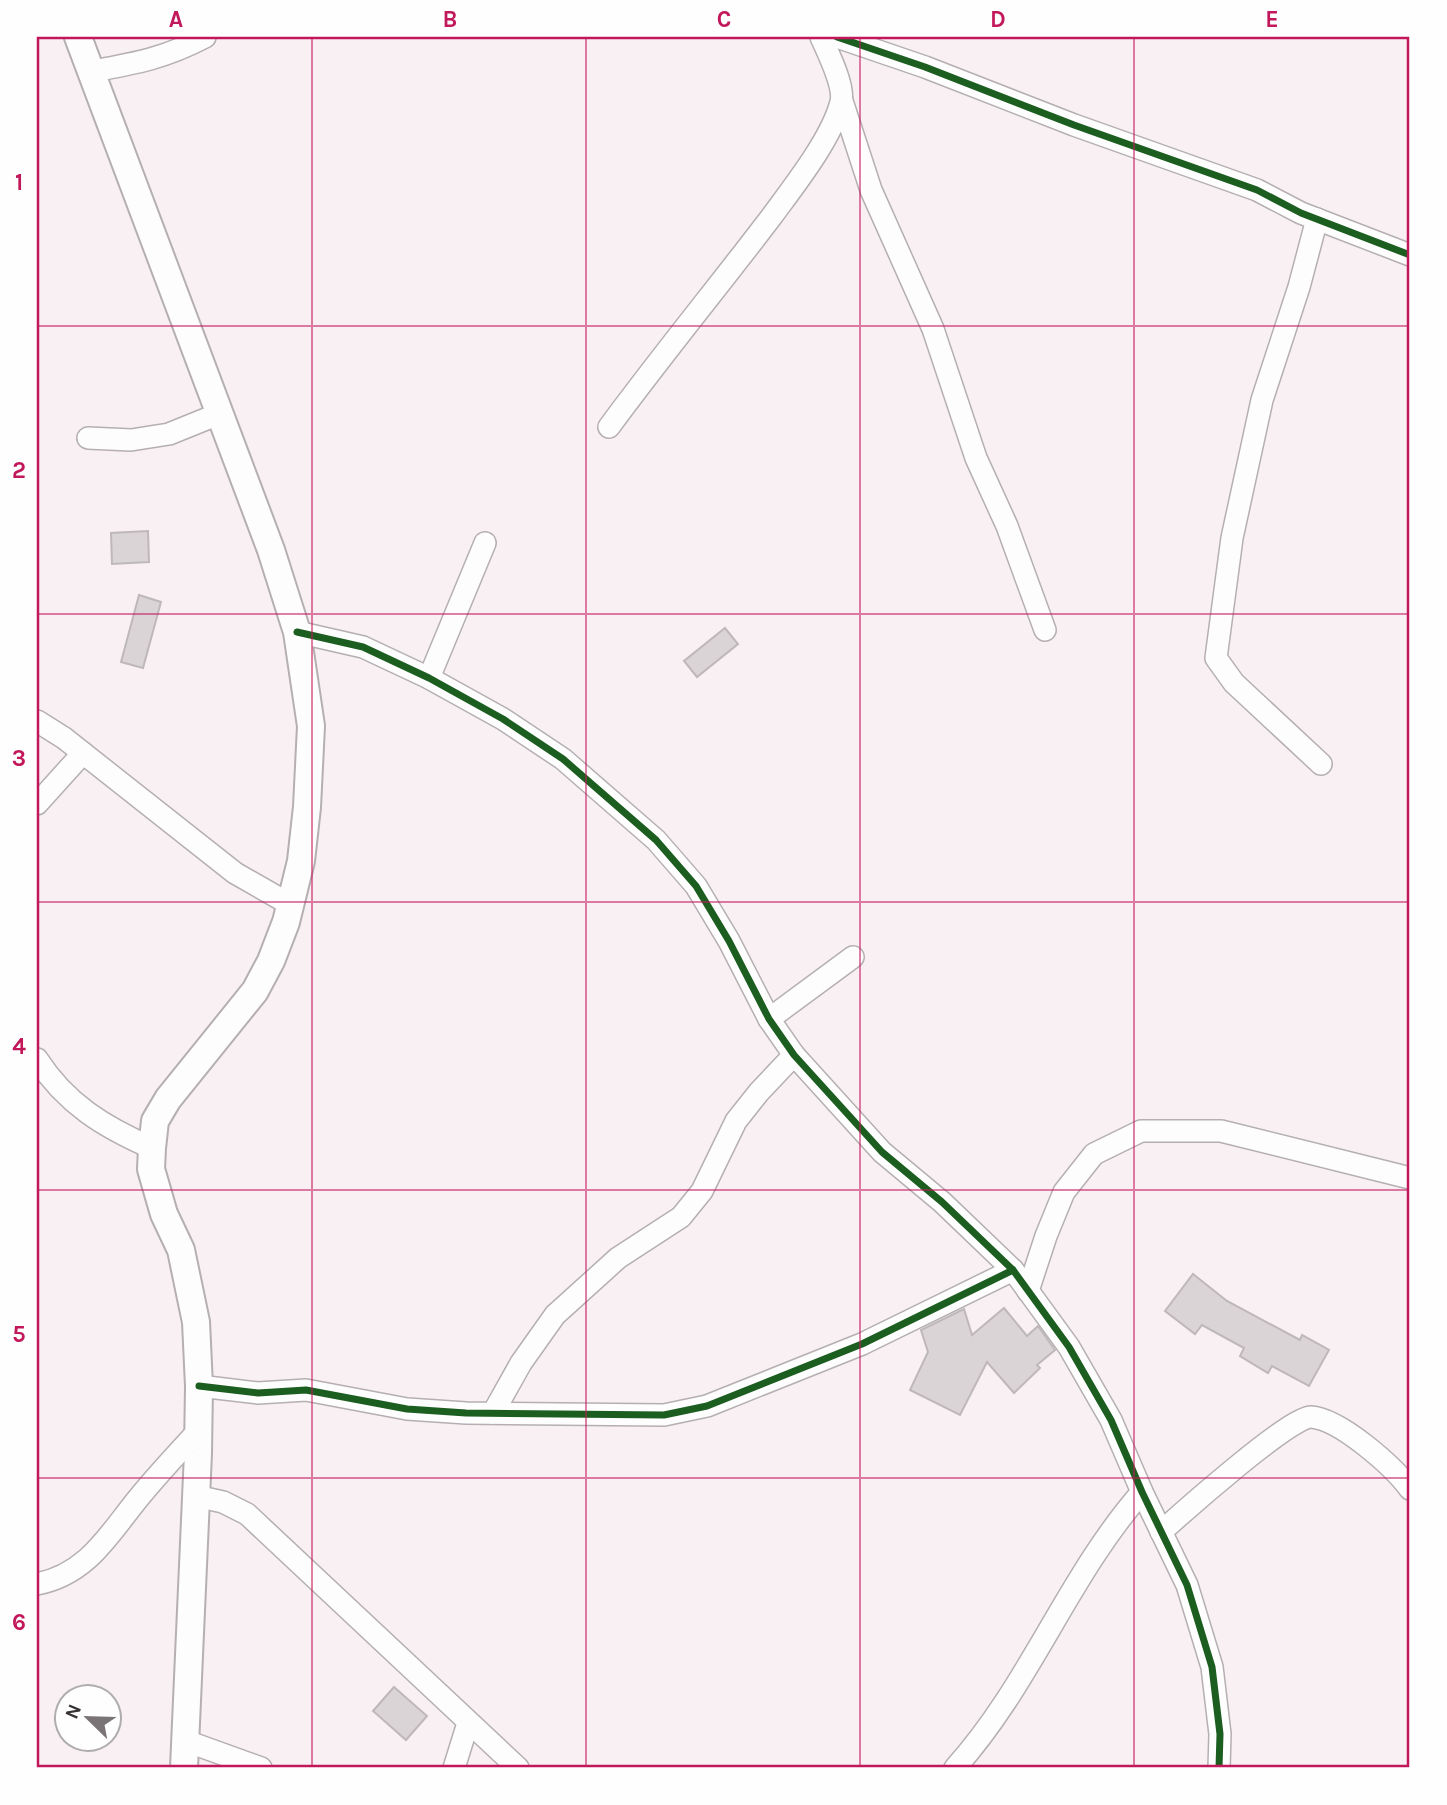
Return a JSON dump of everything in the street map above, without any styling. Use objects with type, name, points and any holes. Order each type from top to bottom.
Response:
[{"type":"main road","points":[[79,37],[271,550],[297,632],[311,726],[301,861],[291,905],[271,961],[255,991],[168,1099],[155,1121],[151,1169],[164,1214],[181,1250],[196,1322],[199,1386],[184,1768]]},
{"type":"street","points":[[93,71],[173,53],[205,37]]},
{"type":"street","points":[[821,37],[842,91],[842,102],[871,190],[933,329],[976,458],[1007,526],[1045,630]]},
{"type":"street","points":[[837,37],[1257,190],[1317,219],[1410,255]]},
{"type":"street","points":[[609,427],[792,189],[825,137],[842,102]]},
{"type":"street","points":[[1317,219],[1299,287],[1262,400],[1232,538],[1216,658],[1234,683],[1321,764]]},
{"type":"street","points":[[89,438],[131,440],[169,434],[221,412]]},
{"type":"street","points":[[429,678],[485,543]]},
{"type":"street","points":[[297,632],[363,646],[429,678],[503,719],[562,759],[656,840],[696,886],[729,941],[769,1019],[794,1055],[882,1152],[942,1202],[1013,1270],[1069,1347],[1111,1420],[1187,1585],[1212,1667],[1220,1734],[1219,1768]]},
{"type":"street","points":[[37,721],[83,753],[235,873],[291,905]]},
{"type":"street","points":[[37,804],[83,753]]},
{"type":"street","points":[[769,1019],[853,957]]},
{"type":"street","points":[[493,1413],[521,1363],[555,1315],[618,1258],[681,1217],[702,1191],[736,1121],[794,1055]]},
{"type":"street","points":[[37,1059],[68,1097],[95,1120],[152,1148]]},
{"type":"street","points":[[1028,1291],[1046,1236],[1065,1192],[1094,1154],[1141,1131],[1220,1131],[1410,1178]]},
{"type":"street","points":[[199,1386],[258,1393],[306,1391],[407,1409],[664,1415],[707,1406],[793,1369],[862,1344],[1013,1270]]},
{"type":"street","points":[[1161,1532],[1294,1422],[1308,1417],[1325,1421],[1367,1447],[1396,1470],[1410,1489]]},
{"type":"street","points":[[37,1584],[77,1569],[107,1540],[140,1496],[198,1431]]},
{"type":"street","points":[[955,1768],[994,1719],[1084,1569],[1115,1523],[1142,1492]]},
{"type":"street","points":[[196,1496],[223,1502],[247,1514],[518,1768]]},
{"type":"street","points":[[454,1768],[468,1723]]},
{"type":"street","points":[[186,1741],[261,1768]]},
{"type":"building","points":[[148,531],[149,562],[112,564],[111,533]]},
{"type":"building","points":[[139,595],[161,602],[143,668],[121,662]]},
{"type":"building","points":[[725,628],[738,644],[697,677],[684,661]]},
{"type":"building","points":[[1193,1274],[1227,1301],[1300,1340],[1302,1335],[1329,1350],[1309,1386],[1272,1366],[1268,1373],[1240,1356],[1244,1348],[1202,1325],[1195,1334],[1165,1311]]},
{"type":"building","points":[[1004,1308],[1027,1336],[1038,1326],[1055,1350],[1037,1365],[1040,1368],[1014,1393],[987,1362],[960,1415],[910,1390],[928,1352],[921,1330],[964,1309],[972,1335]]},
{"type":"building","points":[[394,1687],[427,1716],[406,1740],[373,1711]]},
{"type":"cycle path","points":[[837,37],[1257,190],[1301,213],[1410,255]]},
{"type":"cycle path","points":[[297,632],[363,647],[429,678],[503,719],[563,759],[656,840],[696,886],[729,941],[769,1019],[794,1055],[882,1152],[942,1202],[1013,1270],[1069,1347],[1111,1420],[1187,1585],[1212,1667],[1220,1734],[1219,1768]]},
{"type":"cycle path","points":[[199,1386],[258,1393],[306,1390],[407,1409],[466,1413],[664,1415],[707,1406],[862,1344],[1013,1270]]}]
